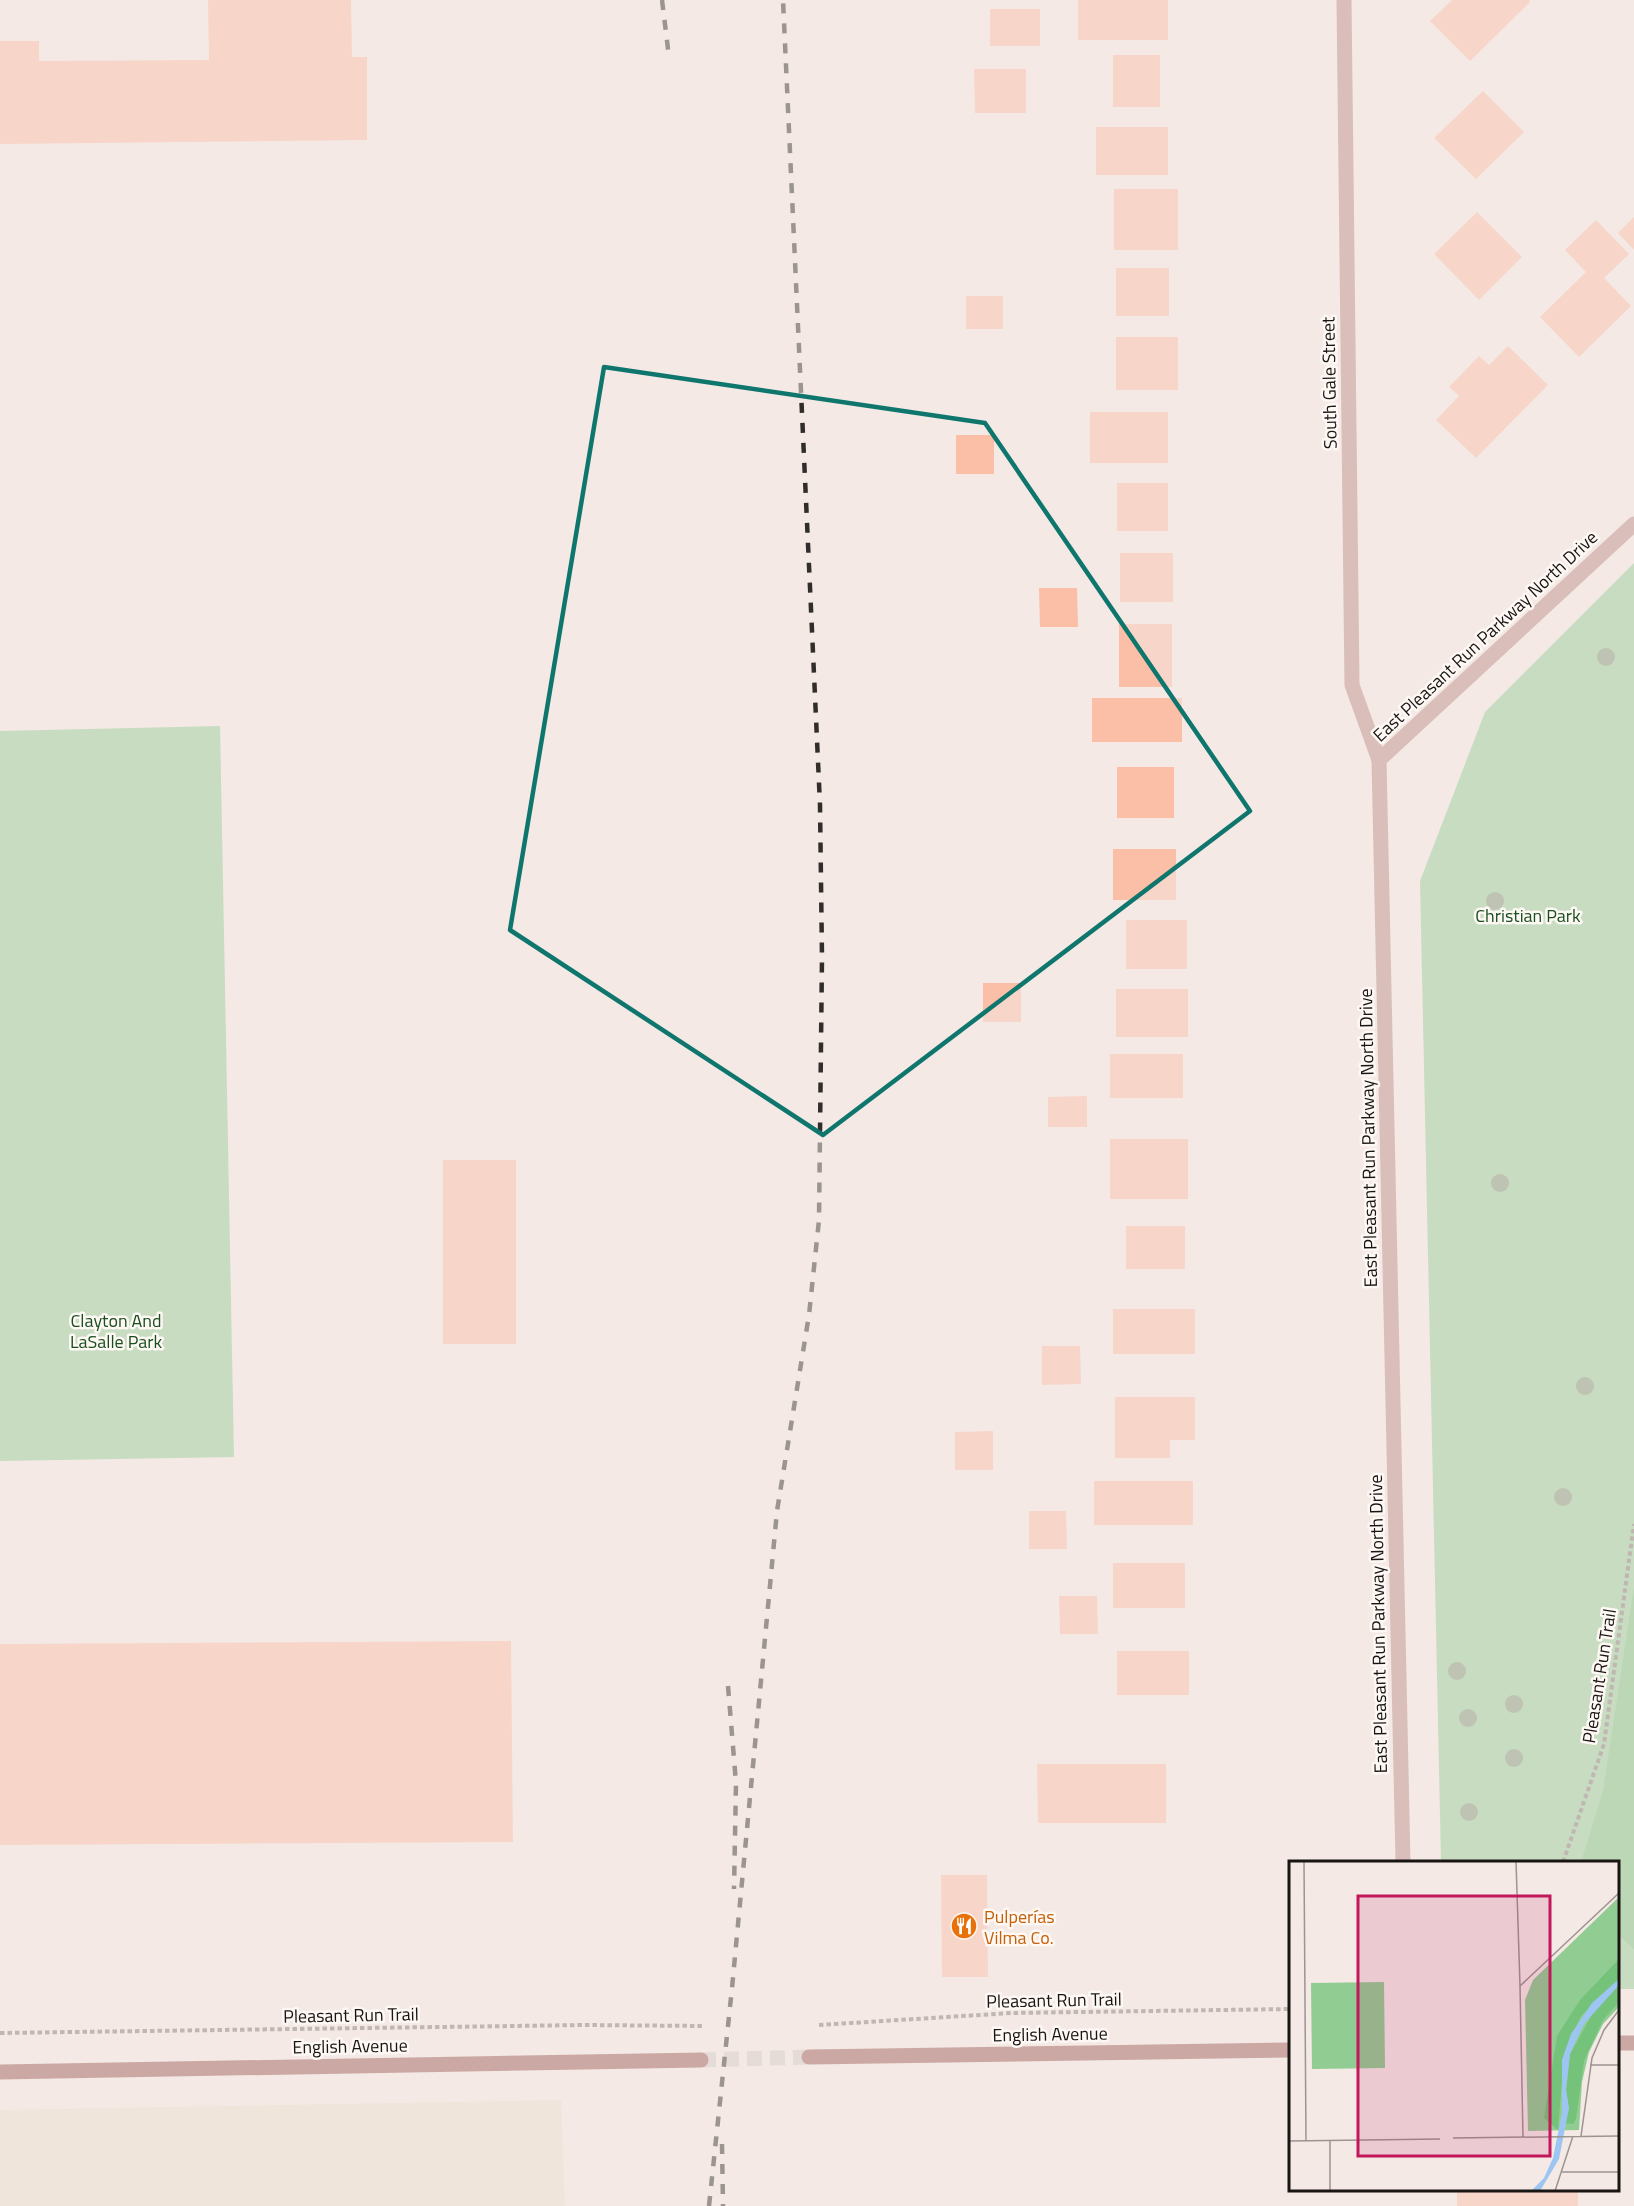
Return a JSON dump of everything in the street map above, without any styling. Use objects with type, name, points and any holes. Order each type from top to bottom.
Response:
[{"type":"main road","name":"English Avenue","points":[[809,2057],[1289,2050]]},
{"type":"main road","name":"English Avenue","points":[[0,2072],[701,2060]]},
{"type":"street","name":"South Gale Street","points":[[1344,0],[1352,685],[1379,760]]},
{"type":"street","name":"East Pleasant Run Parkway North Drive","points":[[1403,1861],[1379,760],[1634,524]]},
{"type":"path","name":"Pleasant Run Trail","points":[[1564,1861],[1604,1744],[1634,1524]]},
{"type":"path","name":"Pleasant Run Trail","points":[[819,2025],[1011,2013],[1289,2009]]},
{"type":"path","name":"Pleasant Run Trail","points":[[0,2033],[585,2025],[702,2026]]},
{"type":"highlighted area","points":[[604,367],[985,423],[1250,811],[823,1135],[510,930]]},
{"type":"shaded area","points":[[561,2100],[565,2206],[0,2206],[0,2110]]},
{"type":"green space","name":"Christian Park","points":[[1634,563],[1634,1989],[1619,1989],[1619,1861],[1441,1861],[1420,881],[1485,712]]},
{"type":"green space","name":"Clayton And LaSalle Park","points":[[220,726],[234,1457],[0,1461],[0,731]]},
{"type":"green space","points":[[1634,1587],[1634,1949],[1619,1936],[1619,1861],[1581,1861],[1603,1791]]},
{"type":"building","points":[[208,0],[351,0],[352,57],[367,57],[367,140],[0,144],[0,41],[39,41],[39,61],[209,60]]},
{"type":"building","points":[[1078,0],[1168,0],[1168,40],[1078,40]]},
{"type":"building","points":[[1452,0],[1529,0],[1530,2],[1470,61],[1430,21]]},
{"type":"building","points":[[990,9],[1040,9],[1040,46],[990,46]]},
{"type":"building","points":[[1113,55],[1160,55],[1160,107],[1113,107]]},
{"type":"building","points":[[974,69],[1026,69],[1026,113],[975,113]]},
{"type":"building","points":[[1483,91],[1524,132],[1476,179],[1434,138]]},
{"type":"building","points":[[1096,127],[1168,127],[1168,175],[1096,175]]},
{"type":"building","points":[[1114,189],[1178,189],[1178,250],[1114,250]]},
{"type":"building","points":[[1477,212],[1522,257],[1479,300],[1434,254]]},
{"type":"building","points":[[1634,217],[1634,250],[1618,233]]},
{"type":"building","points":[[1596,220],[1629,254],[1604,278],[1631,306],[1579,357],[1540,317],[1586,272],[1565,250]]},
{"type":"building","points":[[1116,268],[1169,268],[1169,316],[1116,316]]},
{"type":"building","points":[[966,296],[1003,296],[1003,329],[966,329]]},
{"type":"building","points":[[1116,337],[1178,337],[1178,390],[1116,390]]},
{"type":"building","points":[[1508,346],[1548,385],[1476,458],[1436,420],[1459,396],[1449,387],[1479,356],[1489,365]]},
{"type":"building","points":[[1090,412],[1168,412],[1168,463],[1090,463]]},
{"type":"building","points":[[956,435],[994,435],[994,474],[956,474]]},
{"type":"building","points":[[1117,483],[1168,483],[1168,531],[1117,531]]},
{"type":"building","points":[[1120,553],[1173,553],[1173,602],[1120,602]]},
{"type":"building","points":[[1039,588],[1077,588],[1078,627],[1040,627]]},
{"type":"building","points":[[1119,624],[1172,624],[1172,687],[1119,687]]},
{"type":"building","points":[[1092,698],[1182,698],[1182,742],[1092,742]]},
{"type":"building","points":[[1117,767],[1174,767],[1174,818],[1117,818]]},
{"type":"building","points":[[1113,849],[1176,849],[1176,900],[1113,900]]},
{"type":"building","points":[[1126,920],[1187,920],[1187,969],[1126,969]]},
{"type":"building","points":[[983,983],[1021,983],[1021,1022],[983,1022]]},
{"type":"building","points":[[1116,989],[1188,989],[1188,1037],[1116,1037]]},
{"type":"building","points":[[1110,1054],[1183,1054],[1183,1098],[1110,1098]]},
{"type":"building","points":[[1087,1096],[1087,1127],[1048,1127],[1048,1097]]},
{"type":"building","points":[[1110,1139],[1188,1139],[1188,1199],[1110,1199]]},
{"type":"building","points":[[443,1160],[516,1160],[516,1344],[443,1344]]},
{"type":"building","points":[[1126,1226],[1185,1226],[1185,1269],[1126,1269]]},
{"type":"building","points":[[1113,1309],[1195,1309],[1195,1354],[1113,1354]]},
{"type":"building","points":[[1042,1346],[1080,1346],[1081,1384],[1042,1385]]},
{"type":"building","points":[[1115,1397],[1195,1397],[1195,1440],[1170,1440],[1170,1458],[1115,1458]]},
{"type":"building","points":[[993,1431],[993,1470],[955,1470],[955,1432]]},
{"type":"building","points":[[1094,1481],[1193,1481],[1193,1525],[1094,1525]]},
{"type":"building","points":[[1029,1511],[1066,1511],[1067,1549],[1029,1549]]},
{"type":"building","points":[[1113,1563],[1185,1563],[1185,1608],[1113,1608]]},
{"type":"building","points":[[1059,1596],[1097,1596],[1098,1634],[1060,1634]]},
{"type":"building","points":[[511,1641],[513,1842],[0,1845],[0,1644]]},
{"type":"building","points":[[1117,1651],[1189,1651],[1189,1695],[1117,1695]]},
{"type":"building","points":[[1037,1764],[1166,1764],[1166,1823],[1038,1823]]},
{"type":"building","name":"Pulperías Vilma Co.","points":[[941,1875],[987,1875],[988,1977],[942,1977]]},
{"type":"building","points":[[1457,2191],[1578,2191],[1578,2206],[1457,2206]]},
{"type":"tunnel","points":[[701,2060],[809,2057]]},
{"type":"railway","points":[[662,0],[669,57]]},
{"type":"railway","points":[[709,2206],[777,1511],[809,1315],[819,1220],[822,957],[820,805],[783,0]]},
{"type":"railway","points":[[728,1686],[736,1783],[734,1889]]},
{"type":"railway","points":[[722,2144],[723,2206]]},
{"type":"place","name":"Pulperías Vilma Co.","points":[[964,1926]]}]
